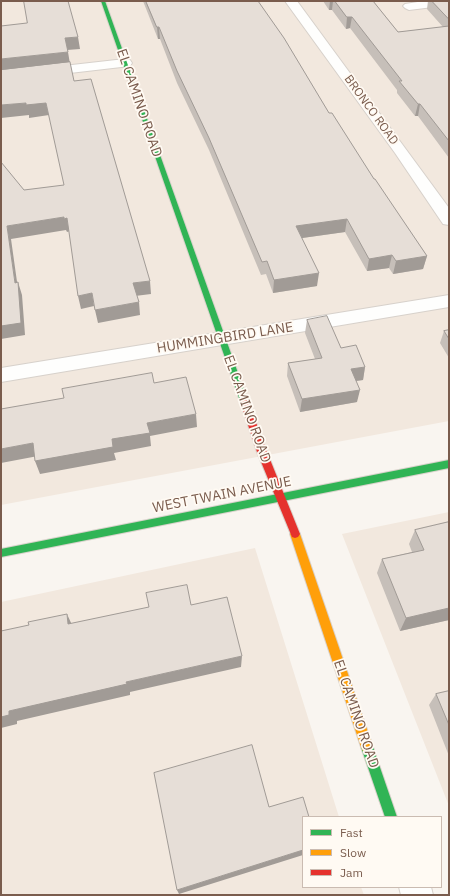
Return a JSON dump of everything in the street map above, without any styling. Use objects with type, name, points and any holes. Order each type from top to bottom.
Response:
[{"type":"street","name":"EL CAMINO ROAD","points":[[103,1],[262,452],[296,537],[391,816]]},
{"type":"street","name":"BRONCO ROAD","points":[[291,1],[400,150],[449,220]]},
{"type":"street","points":[[409,6],[449,2]]},
{"type":"street","points":[[1,77],[126,63]]},
{"type":"street","name":"HUMMINGBIRD LANE","points":[[1,375],[449,301]]},
{"type":"street","name":"WEST TWAIN AVENUE","points":[[1,553],[449,464]]},
{"type":"shaded area","points":[[1,1],[449,1],[449,421],[1,505]]},
{"type":"shaded area","points":[[449,512],[449,806],[342,534]]},
{"type":"shaded area","points":[[255,548],[339,816],[302,816],[302,888],[361,888],[364,895],[1,895],[1,602]]},
{"type":"building","points":[[24,1],[68,1],[78,37],[65,38],[68,52],[1,59],[1,26],[27,23]]},
{"type":"building","points":[[146,1],[258,1],[284,38],[329,113],[332,113],[374,179],[427,256],[396,261],[392,255],[369,259],[347,219],[296,226],[319,273],[274,280],[267,261],[262,262],[209,138]]},
{"type":"building","points":[[335,1],[373,1],[398,32],[449,26],[449,141],[420,104],[418,104],[399,81],[402,81],[352,17],[347,17]]},
{"type":"building","points":[[432,1],[449,1],[449,19]]},
{"type":"building","points":[[70,62],[74,81],[91,79],[150,281],[133,283],[139,302],[95,310],[92,293],[78,296],[67,218],[64,219],[64,217],[7,226],[15,283],[18,282],[21,323],[1,326],[1,162],[24,190],[64,185],[46,103],[1,105],[1,70]]},
{"type":"building","points":[[327,316],[341,348],[356,345],[365,367],[351,369],[360,390],[302,399],[288,363],[322,358],[307,320]]},
{"type":"building","points":[[449,330],[449,339],[444,331]]},
{"type":"building","points":[[152,373],[154,383],[186,377],[196,414],[147,423],[150,433],[112,439],[113,447],[35,461],[33,443],[1,449],[1,409],[64,398],[62,389]]},
{"type":"building","points":[[449,522],[449,608],[406,618],[382,559],[424,550],[415,530]]},
{"type":"building","points":[[187,585],[191,605],[227,597],[242,656],[126,682],[127,684],[9,711],[9,715],[1,717],[1,631],[29,625],[28,622],[67,614],[68,624],[149,607],[146,593]]},
{"type":"building","points":[[449,691],[449,725],[436,694]]},
{"type":"building","points":[[252,745],[269,807],[303,797],[309,816],[302,816],[302,850],[177,890],[154,773]]},
{"type":"traffic: fast","points":[[103,1],[244,401]]},
{"type":"traffic: fast","points":[[1,553],[449,464]]},
{"type":"traffic: fast","points":[[367,747],[391,816]]},
{"type":"traffic: slow","points":[[295,534],[367,747]]},
{"type":"traffic: jam","points":[[244,401],[262,452],[295,534]]}]
